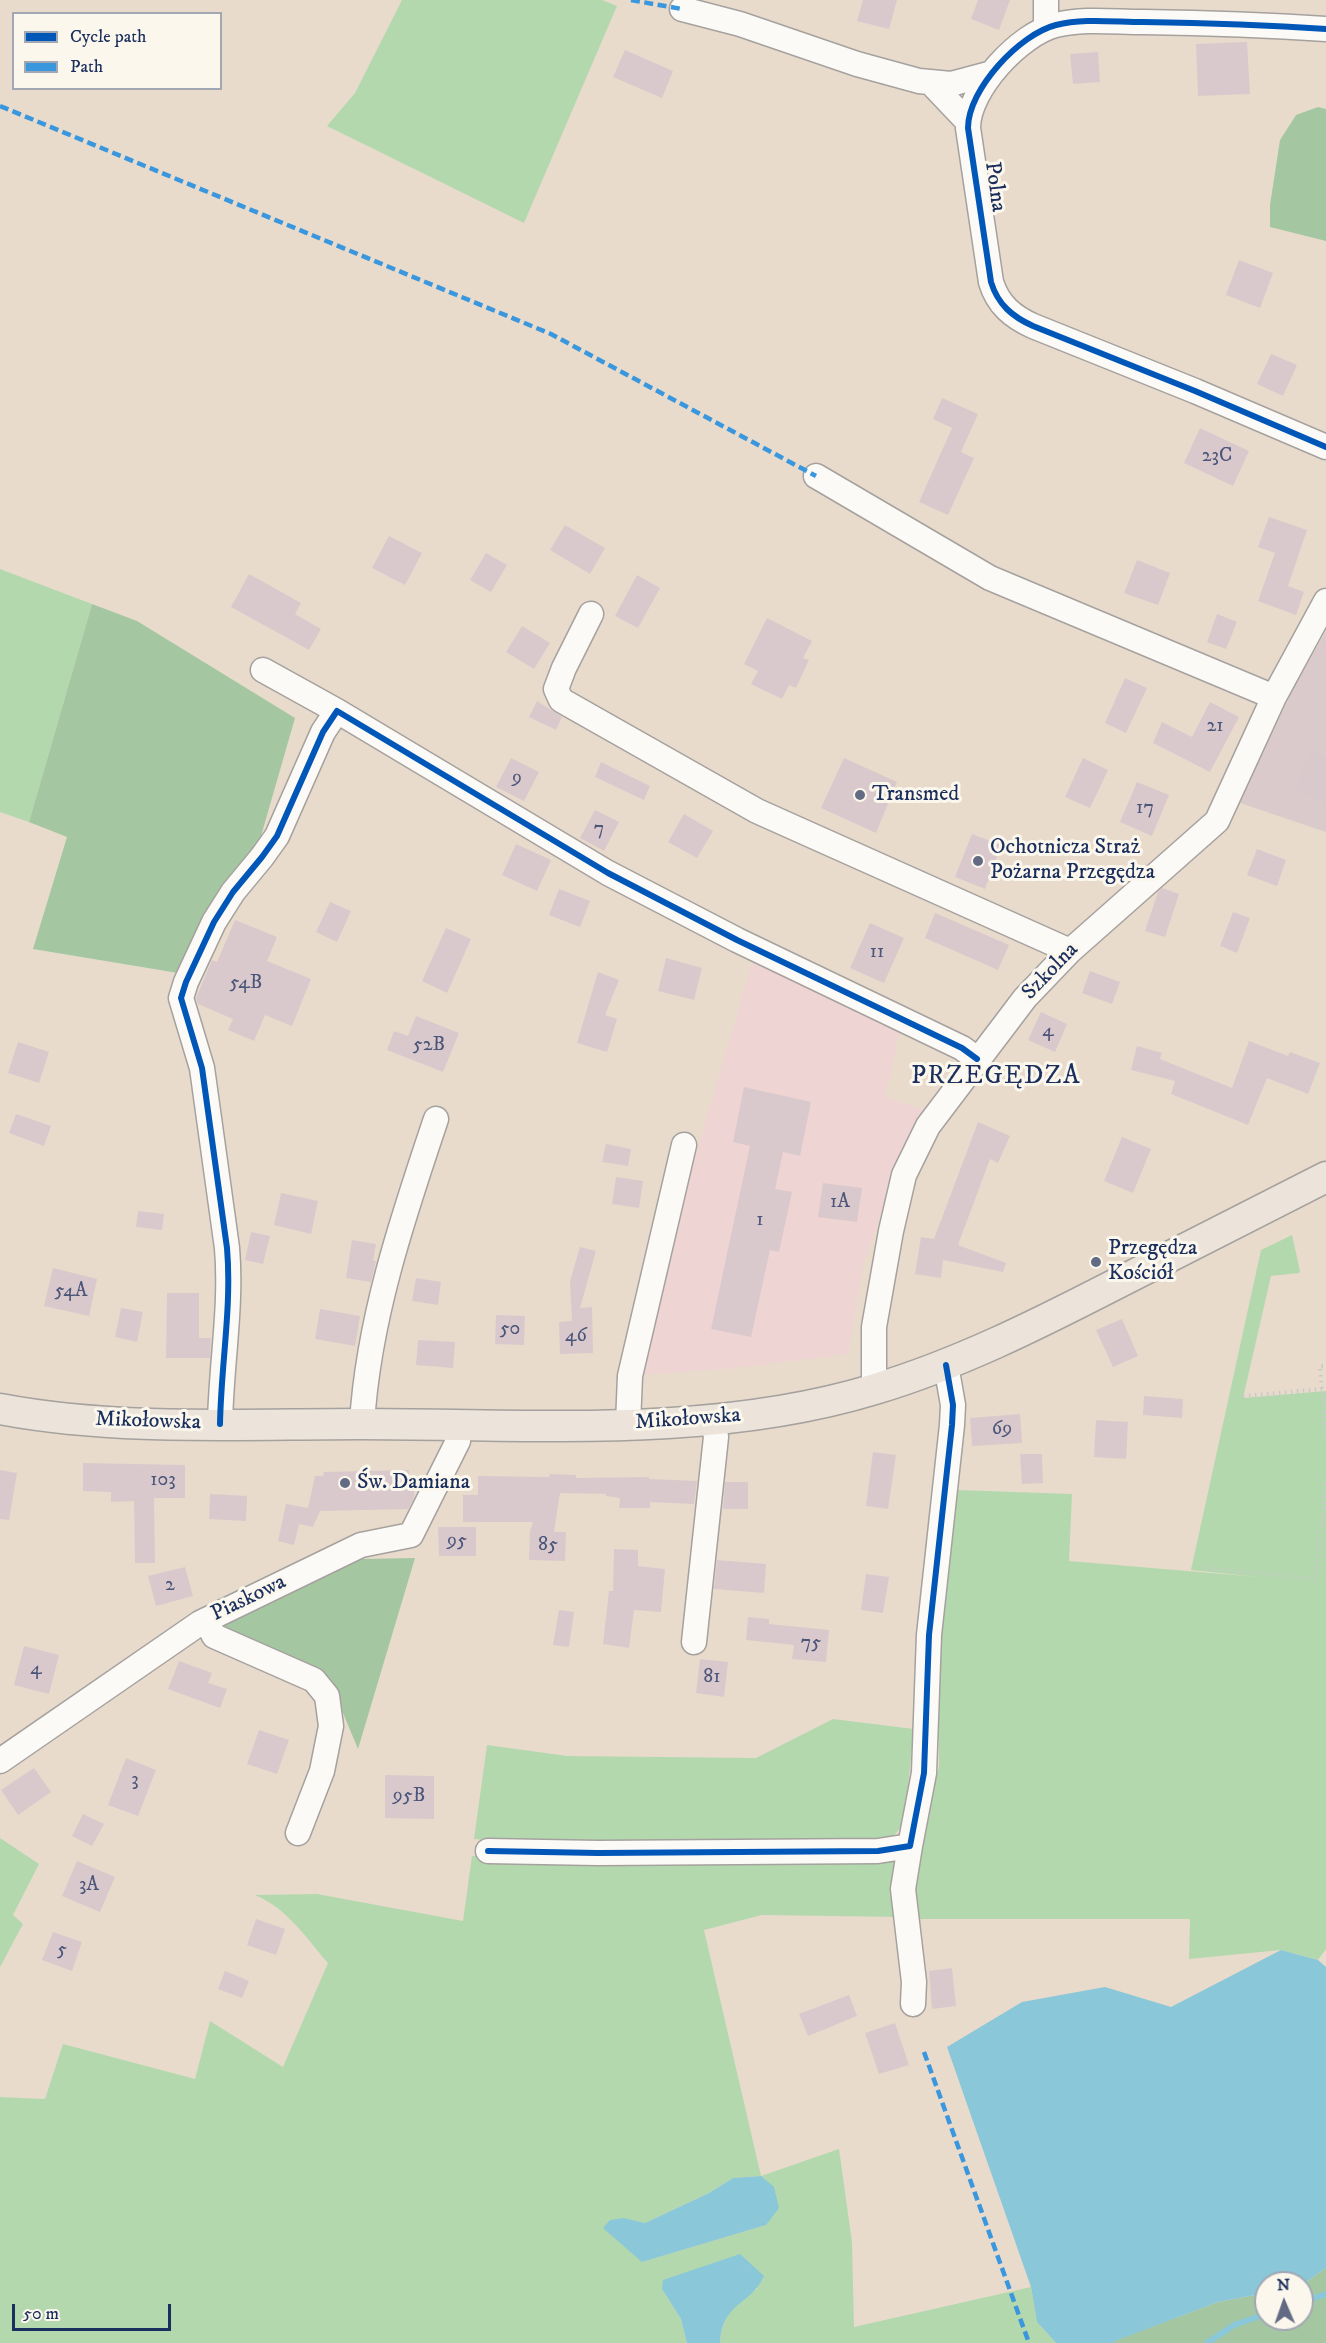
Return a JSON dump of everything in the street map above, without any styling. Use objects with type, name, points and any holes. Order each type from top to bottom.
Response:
[{"type":"main road","name":"Mikołowska","points":[[0,1409],[80,1420],[220,1424],[628,1424],[713,1419],[805,1407],[874,1389],[946,1365],[1031,1327],[1326,1177]]},
{"type":"street","points":[[1046,0],[1046,28]]},
{"type":"street","points":[[682,9],[740,24],[857,64],[931,83],[951,84],[992,73]]},
{"type":"street","name":"Polna","points":[[1326,29],[1250,24],[1116,22],[1068,23],[1046,28],[1019,47],[992,73],[976,97],[968,122],[973,171],[991,282],[1010,314],[1033,326],[1326,447]]},
{"type":"street","points":[[931,83],[968,122]]},
{"type":"street","points":[[816,476],[990,578],[1274,697]]},
{"type":"street","name":"Szkolna","points":[[874,1389],[874,1327],[892,1222],[904,1175],[928,1126],[1024,998],[1070,951],[1217,821],[1274,697],[1326,601]]},
{"type":"street","points":[[591,614],[556,689],[561,700],[757,811],[1070,951]]},
{"type":"street","points":[[263,670],[337,711],[608,873],[716,929],[962,1048],[977,1059]]},
{"type":"street","points":[[220,1424],[229,1270],[227,1248],[202,1068],[181,998],[214,922],[232,892],[262,857],[276,836],[323,732],[337,711]]},
{"type":"street","points":[[362,1424],[364,1387],[379,1316],[399,1237],[436,1119]]},
{"type":"street","points":[[628,1424],[630,1376],[684,1145]]},
{"type":"street","points":[[913,2004],[915,1982],[903,1889],[924,1773],[929,1635],[952,1425],[953,1405],[946,1365]]},
{"type":"street","points":[[694,1642],[716,1437],[713,1419]]},
{"type":"street","name":"Piaskowa","points":[[0,1761],[206,1620],[361,1545],[411,1535],[458,1441],[459,1424]]},
{"type":"street","points":[[206,1620],[214,1636],[314,1680],[327,1696],[331,1726],[322,1771],[298,1833]]},
{"type":"street","points":[[488,1851],[598,1853],[878,1851],[909,1846]]},
{"type":"path","points":[[1323,1366],[1320,1366],[1326,1441]]},
{"type":"path","points":[[1243,1396],[1322,1389]]},
{"type":"path","points":[[1207,1568],[1316,1579],[1326,1478]]},
{"type":"shaded area","points":[[1326,631],[1326,832],[1240,803],[1295,685]]},
{"type":"shaded area","points":[[753,959],[901,1026],[885,1097],[928,1111],[902,1151],[863,1266],[848,1354],[734,1368],[641,1375],[677,1220]]},
{"type":"green space","points":[[402,0],[602,0],[617,6],[524,223],[327,126],[355,93]]},
{"type":"green space","points":[[1318,107],[1326,109],[1326,241],[1270,227],[1270,205],[1280,140],[1296,115]]},
{"type":"green space","points":[[0,569],[92,604],[29,822],[0,812]]},
{"type":"green space","points":[[92,604],[137,621],[295,718],[257,850],[184,974],[33,949],[67,837],[29,822]]},
{"type":"green space","points":[[1292,1235],[1300,1271],[1299,1273],[1271,1276],[1243,1398],[1326,1391],[1326,1949],[1318,1960],[1281,1950],[1189,1959],[1190,1919],[905,1919],[914,1864],[939,1767],[939,1632],[957,1490],[1072,1494],[1069,1561],[1258,1577],[1191,1570],[1261,1250]]},
{"type":"green space","points":[[415,1558],[358,1749],[333,1689],[218,1627],[240,1614],[362,1559]]},
{"type":"green space","points":[[833,1719],[914,1729],[904,1823],[888,1843],[529,1844],[474,1839],[487,1745],[567,1756],[756,1758]]},
{"type":"green space","points":[[0,1838],[39,1864],[13,1915],[23,1924],[0,1967]]},
{"type":"green space","points":[[472,1856],[607,1858],[895,1856],[900,1866],[901,1917],[762,1915],[704,1930],[761,2176],[839,2149],[852,2242],[854,2327],[1031,2287],[1037,2322],[1056,2343],[720,2343],[723,2325],[727,2318],[743,2298],[758,2288],[662,2289],[681,2319],[687,2343],[0,2343],[0,2097],[45,2099],[63,2044],[195,2079],[210,2021],[283,2067],[328,1963],[286,1915],[277,1907],[255,1895],[317,1894],[463,1921]],"holes":[[[761,2176],[766,2225],[642,2262],[624,2218],[645,2223],[709,2193],[733,2178]]]},
{"type":"green space","points":[[1326,2268],[1326,2343],[1114,2343],[1114,2341],[1218,2302],[1254,2295],[1254,2331],[1314,2331],[1314,2276]]},
{"type":"water","points":[[1281,1950],[1318,1960],[1326,1967],[1326,2268],[1314,2276],[1314,2271],[1254,2271],[1254,2295],[1218,2302],[1114,2343],[1056,2343],[1037,2322],[1031,2287],[947,2047],[1022,2002],[1105,1987],[1171,2007]]},
{"type":"water","points":[[761,2176],[774,2187],[779,2208],[766,2225],[642,2262],[603,2228],[610,2220],[624,2218],[645,2223],[709,2193],[733,2178]]},
{"type":"water","points":[[740,2254],[764,2276],[752,2293],[731,2311],[722,2330],[720,2343],[687,2343],[681,2319],[662,2289],[663,2280]]},
{"type":"building","points":[[863,0],[897,0],[889,29],[857,21]]},
{"type":"building","points":[[978,0],[1010,0],[999,30],[971,19]]},
{"type":"building","points":[[1247,42],[1250,94],[1198,96],[1196,44]]},
{"type":"building","points":[[625,50],[673,71],[662,98],[613,77]]},
{"type":"building","points":[[1098,52],[1100,82],[1073,84],[1070,54]]},
{"type":"building","points":[[1239,260],[1273,273],[1260,308],[1226,295]]},
{"type":"building","points":[[1271,354],[1297,365],[1283,396],[1257,384]]},
{"type":"building","points":[[942,398],[978,414],[961,452],[974,458],[948,515],[919,502],[952,428],[933,419]]},
{"type":"building","points":[[1200,428],[1249,451],[1233,486],[1184,463]]},
{"type":"building","points":[[1269,517],[1307,530],[1288,586],[1304,592],[1296,615],[1258,601],[1275,553],[1258,547]]},
{"type":"building","points":[[565,525],[605,548],[590,574],[550,550]]},
{"type":"building","points":[[389,536],[422,553],[405,585],[372,568]]},
{"type":"building","points":[[486,553],[507,565],[491,592],[470,580]]},
{"type":"building","points":[[1137,560],[1170,573],[1158,605],[1124,593]]},
{"type":"building","points":[[249,574],[301,603],[295,614],[321,629],[309,650],[231,607]]},
{"type":"building","points":[[637,575],[660,588],[638,628],[615,616]]},
{"type":"building","points":[[1217,614],[1237,622],[1226,649],[1207,642]]},
{"type":"building","points":[[767,618],[812,641],[803,658],[809,660],[796,688],[789,685],[782,699],[751,684],[758,671],[744,664]]},
{"type":"building","points":[[522,626],[550,643],[534,669],[506,652]]},
{"type":"building","points":[[1125,678],[1147,688],[1126,733],[1105,723]]},
{"type":"building","points":[[537,701],[562,717],[556,730],[529,717]]},
{"type":"building","points":[[1210,702],[1239,717],[1210,772],[1153,743],[1162,722],[1192,737]]},
{"type":"building","points":[[1310,751],[1326,757],[1326,802],[1295,790]]},
{"type":"building","points":[[511,758],[539,772],[524,801],[496,787]]},
{"type":"building","name":"Transmed","points":[[844,758],[897,782],[876,833],[821,808]]},
{"type":"building","points":[[1083,758],[1108,770],[1090,808],[1065,797]]},
{"type":"building","points":[[601,762],[650,786],[644,800],[595,777]]},
{"type":"building","points":[[1137,782],[1169,795],[1152,836],[1120,822]]},
{"type":"building","points":[[595,810],[619,822],[604,851],[580,838]]},
{"type":"building","points":[[684,814],[713,831],[697,858],[668,842]]},
{"type":"building","name":"Ochotnicza Straż Pożarna Przegędza","points":[[972,834],[1001,845],[985,889],[955,877]]},
{"type":"building","points":[[516,844],[551,860],[537,891],[502,875]]},
{"type":"building","points":[[1257,849],[1286,860],[1277,886],[1247,875]]},
{"type":"building","points":[[1162,888],[1179,894],[1165,937],[1145,931],[1158,892]]},
{"type":"building","points":[[559,889],[590,901],[580,927],[549,915]]},
{"type":"building","points":[[330,902],[351,911],[337,942],[316,932]]},
{"type":"building","points":[[1233,912],[1250,918],[1237,953],[1220,946]]},
{"type":"building","points":[[935,913],[1009,945],[998,970],[925,938]]},
{"type":"building","points":[[235,920],[277,937],[267,961],[311,979],[292,1026],[265,1015],[254,1041],[228,1030],[233,1019],[198,1004],[196,998],[212,960],[217,962]]},
{"type":"building","points":[[870,923],[904,938],[884,983],[850,968]]},
{"type":"building","points":[[446,928],[471,939],[447,993],[422,981]]},
{"type":"building","points":[[666,958],[702,968],[694,1000],[658,991]]},
{"type":"building","points":[[1090,971],[1120,982],[1112,1004],[1082,993]]},
{"type":"building","points":[[598,972],[619,980],[605,1015],[617,1019],[607,1052],[577,1043]]},
{"type":"building","points":[[1041,1012],[1067,1024],[1055,1052],[1028,1040]]},
{"type":"building","points":[[416,1016],[459,1033],[443,1072],[387,1050],[394,1031],[408,1036]]},
{"type":"building","points":[[1249,1041],[1288,1056],[1290,1052],[1320,1063],[1308,1094],[1267,1078],[1248,1125],[1171,1094],[1175,1081],[1131,1070],[1137,1046],[1162,1053],[1160,1059],[1232,1088]]},
{"type":"building","points":[[18,1042],[49,1052],[39,1083],[8,1073]]},
{"type":"building","points":[[744,1087],[811,1102],[800,1156],[783,1152],[775,1189],[792,1192],[779,1252],[770,1250],[751,1337],[711,1329],[750,1146],[733,1142]]},
{"type":"building","points":[[16,1114],[51,1126],[44,1146],[9,1133]]},
{"type":"building","points":[[978,1122],[1010,1136],[998,1163],[990,1159],[958,1245],[1006,1263],[1003,1272],[943,1260],[941,1278],[915,1274],[921,1237],[934,1239]]},
{"type":"building","points":[[1122,1137],[1151,1149],[1133,1193],[1104,1181]]},
{"type":"building","points":[[606,1144],[631,1149],[628,1166],[602,1162]]},
{"type":"building","points":[[616,1177],[643,1181],[639,1208],[612,1204]]},
{"type":"building","points":[[823,1183],[862,1188],[857,1222],[818,1217]]},
{"type":"building","points":[[281,1193],[318,1201],[311,1234],[274,1225]]},
{"type":"building","points":[[138,1211],[164,1214],[162,1230],[136,1227]]},
{"type":"building","points":[[251,1232],[270,1236],[263,1264],[245,1260]]},
{"type":"building","points":[[352,1240],[376,1244],[373,1261],[376,1261],[371,1282],[346,1278]]},
{"type":"building","points":[[580,1247],[596,1251],[580,1308],[592,1307],[593,1353],[560,1354],[559,1322],[572,1321],[570,1281]]},
{"type":"building","points":[[53,1268],[97,1279],[89,1316],[44,1306]]},
{"type":"building","points":[[416,1278],[441,1282],[438,1305],[412,1301]]},
{"type":"building","points":[[167,1293],[199,1293],[199,1338],[211,1338],[210,1358],[166,1358]]},
{"type":"building","points":[[121,1308],[143,1312],[137,1342],[115,1337]]},
{"type":"building","points":[[320,1309],[360,1316],[355,1346],[315,1339]]},
{"type":"building","points":[[496,1315],[525,1316],[524,1345],[495,1344]]},
{"type":"building","points":[[1122,1319],[1138,1356],[1113,1367],[1096,1330]]},
{"type":"building","points":[[418,1340],[455,1342],[453,1368],[416,1365]]},
{"type":"building","points":[[1144,1396],[1183,1399],[1182,1418],[1143,1415]]},
{"type":"building","points":[[1020,1414],[1022,1443],[972,1446],[970,1418]]},
{"type":"building","points":[[1096,1420],[1128,1422],[1126,1459],[1094,1457]]},
{"type":"building","points":[[873,1452],[896,1455],[888,1509],[866,1506]]},
{"type":"building","points":[[1020,1454],[1042,1454],[1043,1483],[1022,1484]]},
{"type":"building","points":[[83,1463],[185,1465],[185,1498],[154,1498],[155,1563],[135,1563],[134,1501],[111,1502],[111,1492],[83,1491]]},
{"type":"building","points":[[0,1470],[17,1473],[9,1520],[0,1519]]},
{"type":"building","points":[[409,1470],[410,1489],[414,1489],[414,1497],[408,1509],[320,1511],[313,1527],[299,1524],[294,1545],[278,1541],[286,1504],[308,1508],[315,1476],[323,1476],[324,1472]]},
{"type":"building","points":[[550,1474],[576,1475],[576,1478],[649,1477],[649,1479],[697,1481],[694,1504],[650,1502],[650,1508],[619,1508],[620,1498],[606,1496],[606,1494],[560,1493],[554,1532],[566,1532],[565,1561],[529,1560],[530,1531],[533,1522],[463,1522],[463,1495],[478,1495],[478,1476],[549,1477]]},
{"type":"building","points":[[725,1482],[748,1482],[748,1509],[723,1509]]},
{"type":"building","points":[[210,1494],[247,1496],[246,1521],[209,1519]]},
{"type":"building","points":[[438,1527],[476,1527],[476,1556],[439,1556]]},
{"type":"building","points":[[614,1549],[638,1550],[638,1566],[665,1569],[661,1612],[634,1610],[629,1648],[603,1644],[609,1591],[613,1591]]},
{"type":"building","points":[[717,1560],[766,1564],[764,1593],[714,1589]]},
{"type":"building","points":[[185,1567],[193,1596],[156,1606],[148,1576]]},
{"type":"building","points":[[866,1574],[889,1577],[883,1613],[861,1610]]},
{"type":"building","points":[[559,1610],[574,1612],[569,1647],[553,1645]]},
{"type":"building","points":[[748,1617],[769,1619],[769,1624],[829,1630],[826,1662],[792,1659],[794,1645],[746,1640]]},
{"type":"building","points":[[24,1646],[59,1655],[49,1694],[14,1685]]},
{"type":"building","points":[[700,1659],[728,1662],[724,1697],[696,1693]]},
{"type":"building","points":[[179,1661],[212,1673],[208,1683],[227,1689],[220,1708],[168,1689]]},
{"type":"building","points":[[259,1730],[289,1740],[277,1774],[247,1764]]},
{"type":"building","points":[[126,1758],[156,1770],[138,1816],[108,1805]]},
{"type":"building","points":[[34,1768],[51,1792],[18,1815],[1,1790]]},
{"type":"building","points":[[385,1775],[434,1776],[434,1819],[385,1818]]},
{"type":"building","points":[[83,1814],[104,1824],[92,1846],[72,1836]]},
{"type":"building","points":[[77,1861],[115,1877],[100,1912],[62,1896]]},
{"type":"building","points":[[256,1919],[285,1929],[276,1955],[247,1945]]},
{"type":"building","points":[[53,1932],[82,1942],[72,1971],[42,1960]]},
{"type":"building","points":[[952,1968],[956,2006],[932,2009],[929,1971]]},
{"type":"building","points":[[225,1971],[249,1981],[242,1998],[218,1989]]},
{"type":"building","points":[[849,1995],[857,2016],[808,2036],[799,2014]]},
{"type":"building","points":[[895,2023],[909,2065],[879,2074],[865,2033]]},
{"type":"waterway","points":[[1314,2298],[1326,2294]]},
{"type":"waterway","points":[[1207,2343],[1234,2325],[1254,2318]]},
{"type":"marked path","points":[[631,0],[682,9]]},
{"type":"marked path","points":[[0,106],[551,334],[816,476]]},
{"type":"marked path","points":[[924,2052],[1029,2343]]},
{"type":"cycle path","points":[[1326,29],[1099,21],[1056,25],[1027,39],[998,65],[977,97],[970,113],[968,128],[991,282],[1007,309],[1019,319],[1033,326],[1326,447]]},
{"type":"cycle path","points":[[220,1424],[228,1292],[227,1248],[202,1068],[181,998],[214,922],[233,892],[277,836],[323,732],[337,711],[608,873],[737,940],[962,1048],[977,1059]]},
{"type":"cycle path","points":[[488,1851],[598,1853],[878,1851],[910,1846],[924,1773],[929,1635],[952,1425],[953,1405],[946,1365]]},
{"type":"place","name":"Transmed","points":[[860,795]]},
{"type":"place","name":"Ochotnicza Straż Pożarna Przegędza","points":[[978,861]]},
{"type":"place","name":"Przegędza Kościół","points":[[1096,1262]]},
{"type":"place","name":"Św. Damiana","points":[[345,1483]]},
{"type":"district","name":"PRZEGĘDZA","points":[[996,1078]]}]
